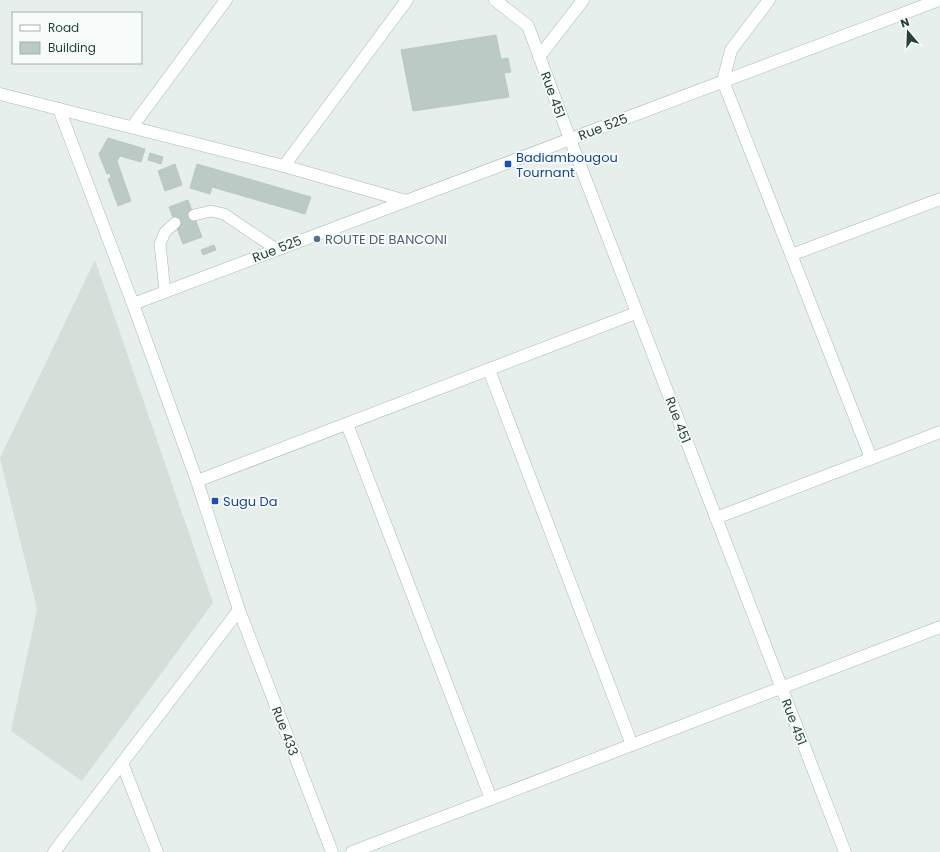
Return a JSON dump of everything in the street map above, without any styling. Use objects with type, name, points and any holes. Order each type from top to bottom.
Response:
[{"type":"street","points":[[132,127],[226,0]]},
{"type":"street","points":[[284,166],[407,0]]},
{"type":"street","name":"Rue 451","points":[[495,0],[528,26],[636,313],[845,852]]},
{"type":"street","points":[[539,57],[583,0]]},
{"type":"street","points":[[769,0],[731,50],[723,82],[871,458]]},
{"type":"street","name":"Rue 525","points":[[133,304],[939,0]]},
{"type":"street","points":[[0,94],[284,166],[406,201]]},
{"type":"street","name":"Rue 433","points":[[59,109],[133,304],[197,481],[239,610],[332,852]]},
{"type":"street","points":[[791,255],[940,199]]},
{"type":"street","points":[[197,481],[636,313]]},
{"type":"street","points":[[489,370],[632,745]]},
{"type":"street","points":[[347,424],[491,799]]},
{"type":"street","points":[[716,518],[940,432]]},
{"type":"street","points":[[54,852],[239,610]]},
{"type":"street","points":[[352,852],[940,627]]},
{"type":"street","points":[[122,763],[156,852]]},
{"type":"lane","points":[[194,215],[211,211],[224,214],[276,250]]},
{"type":"lane","points":[[165,292],[160,244],[165,232],[175,223]]},
{"type":"shaded area","points":[[95,260],[213,603],[82,781],[11,731],[37,609],[0,458]]},
{"type":"building","points":[[496,35],[501,59],[508,58],[511,72],[504,73],[509,97],[413,111],[401,50]]},
{"type":"building","points":[[108,138],[145,149],[141,162],[120,156],[117,161],[131,201],[118,206],[108,179],[111,178],[110,173],[107,174],[99,154]]},
{"type":"building","points":[[150,153],[163,157],[161,164],[148,160]]},
{"type":"building","points":[[175,164],[182,185],[165,191],[158,171]]},
{"type":"building","points":[[197,164],[311,197],[305,214],[212,187],[210,194],[190,188]]},
{"type":"building","points":[[188,200],[202,237],[183,244],[169,207]]},
{"type":"building","points":[[214,245],[216,250],[203,255],[201,250]]},
{"type":"place","name":"Badiambougou Tournant","points":[[508,164]]},
{"type":"place","name":"ROUTE DE BANCONI","points":[[317,239]]},
{"type":"place","name":"Sugu Da","points":[[215,501]]}]
